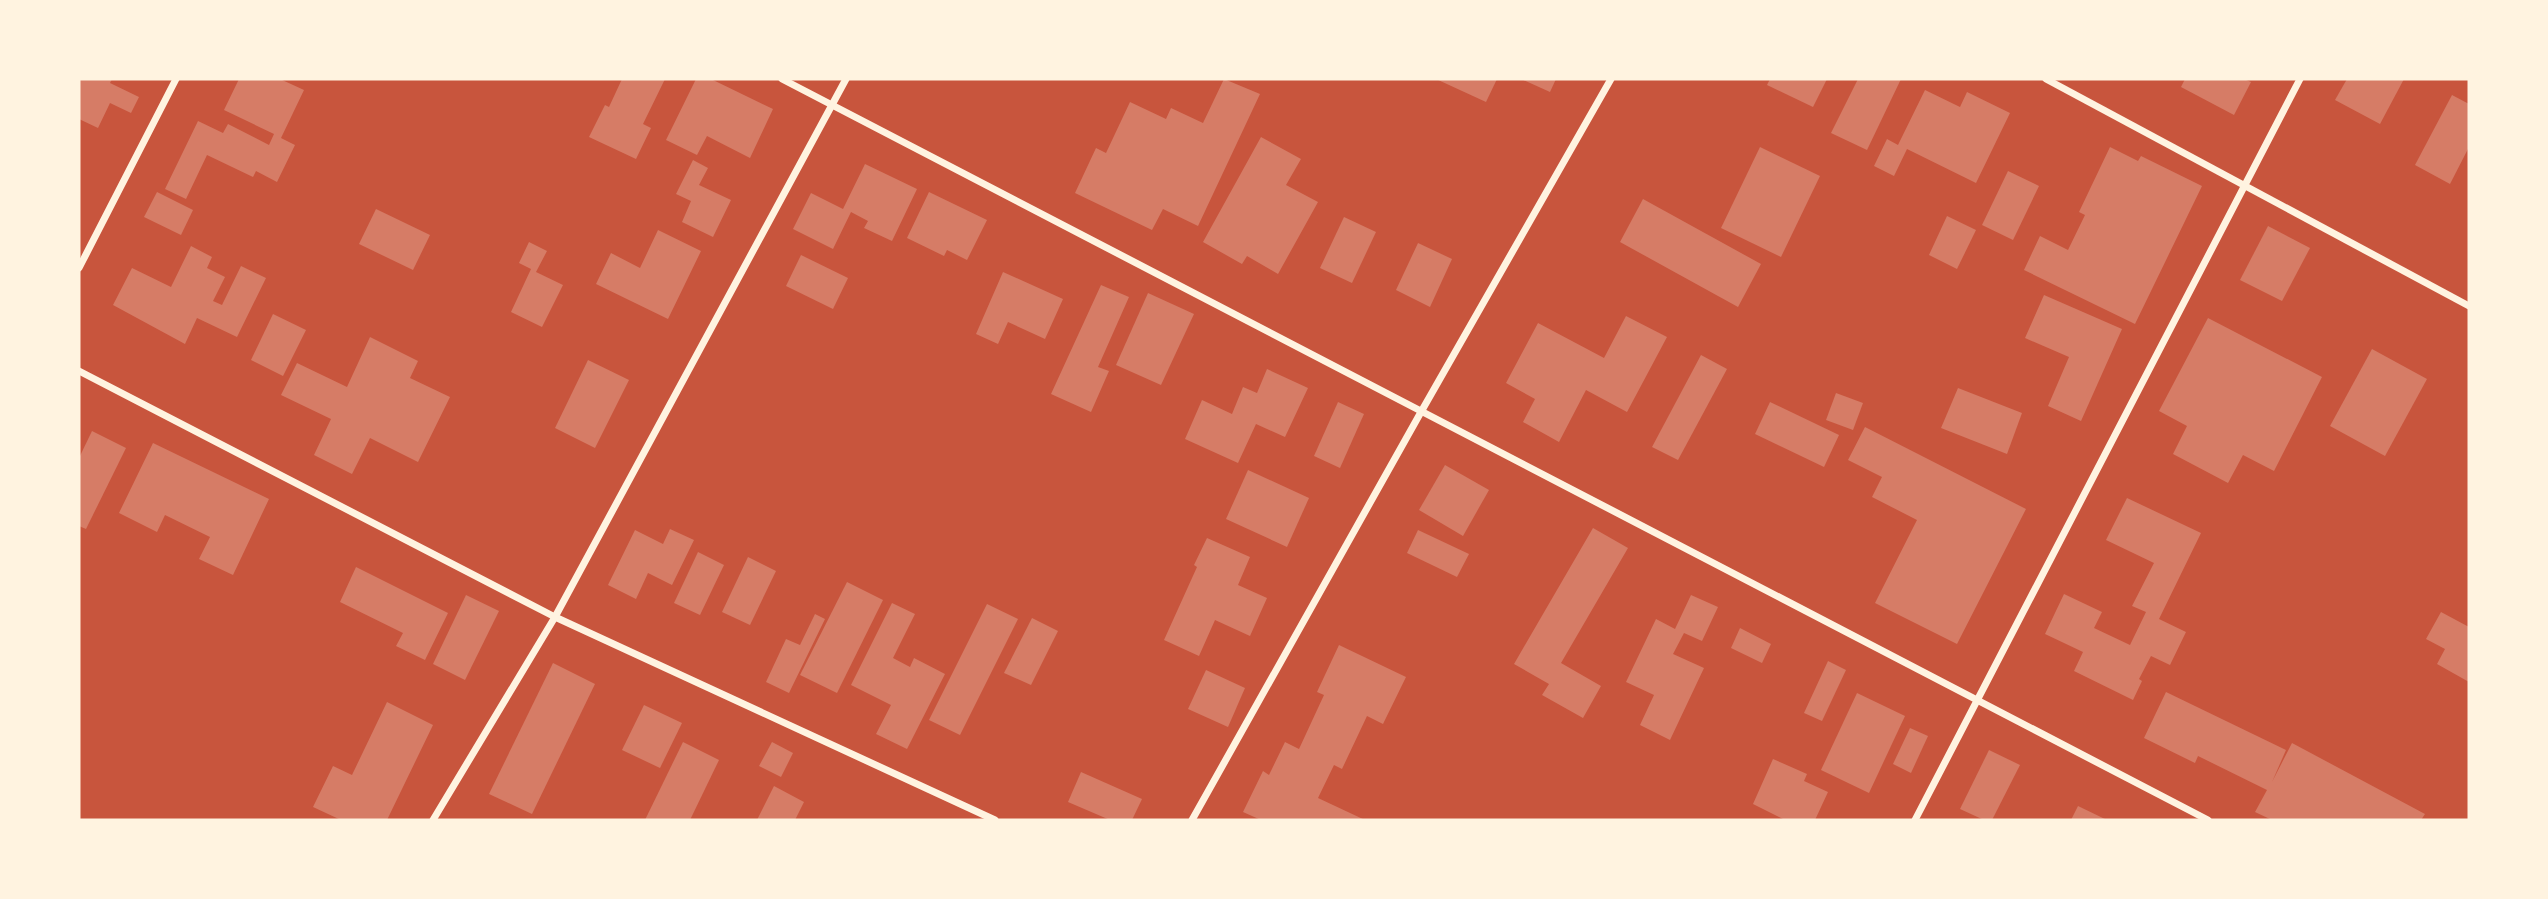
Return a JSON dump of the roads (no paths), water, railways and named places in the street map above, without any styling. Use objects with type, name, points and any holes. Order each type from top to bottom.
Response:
[{"type":"street","points":[[79,268],[176,79]]},
{"type":"street","points":[[782,79],[2208,820]]},
{"type":"street","points":[[433,820],[555,617],[846,79]]},
{"type":"street","points":[[1192,820],[1611,79]]},
{"type":"street","points":[[2046,79],[2469,306]]},
{"type":"street","points":[[1915,820],[2300,79]]},
{"type":"street","points":[[79,370],[555,617],[995,820]]}]
